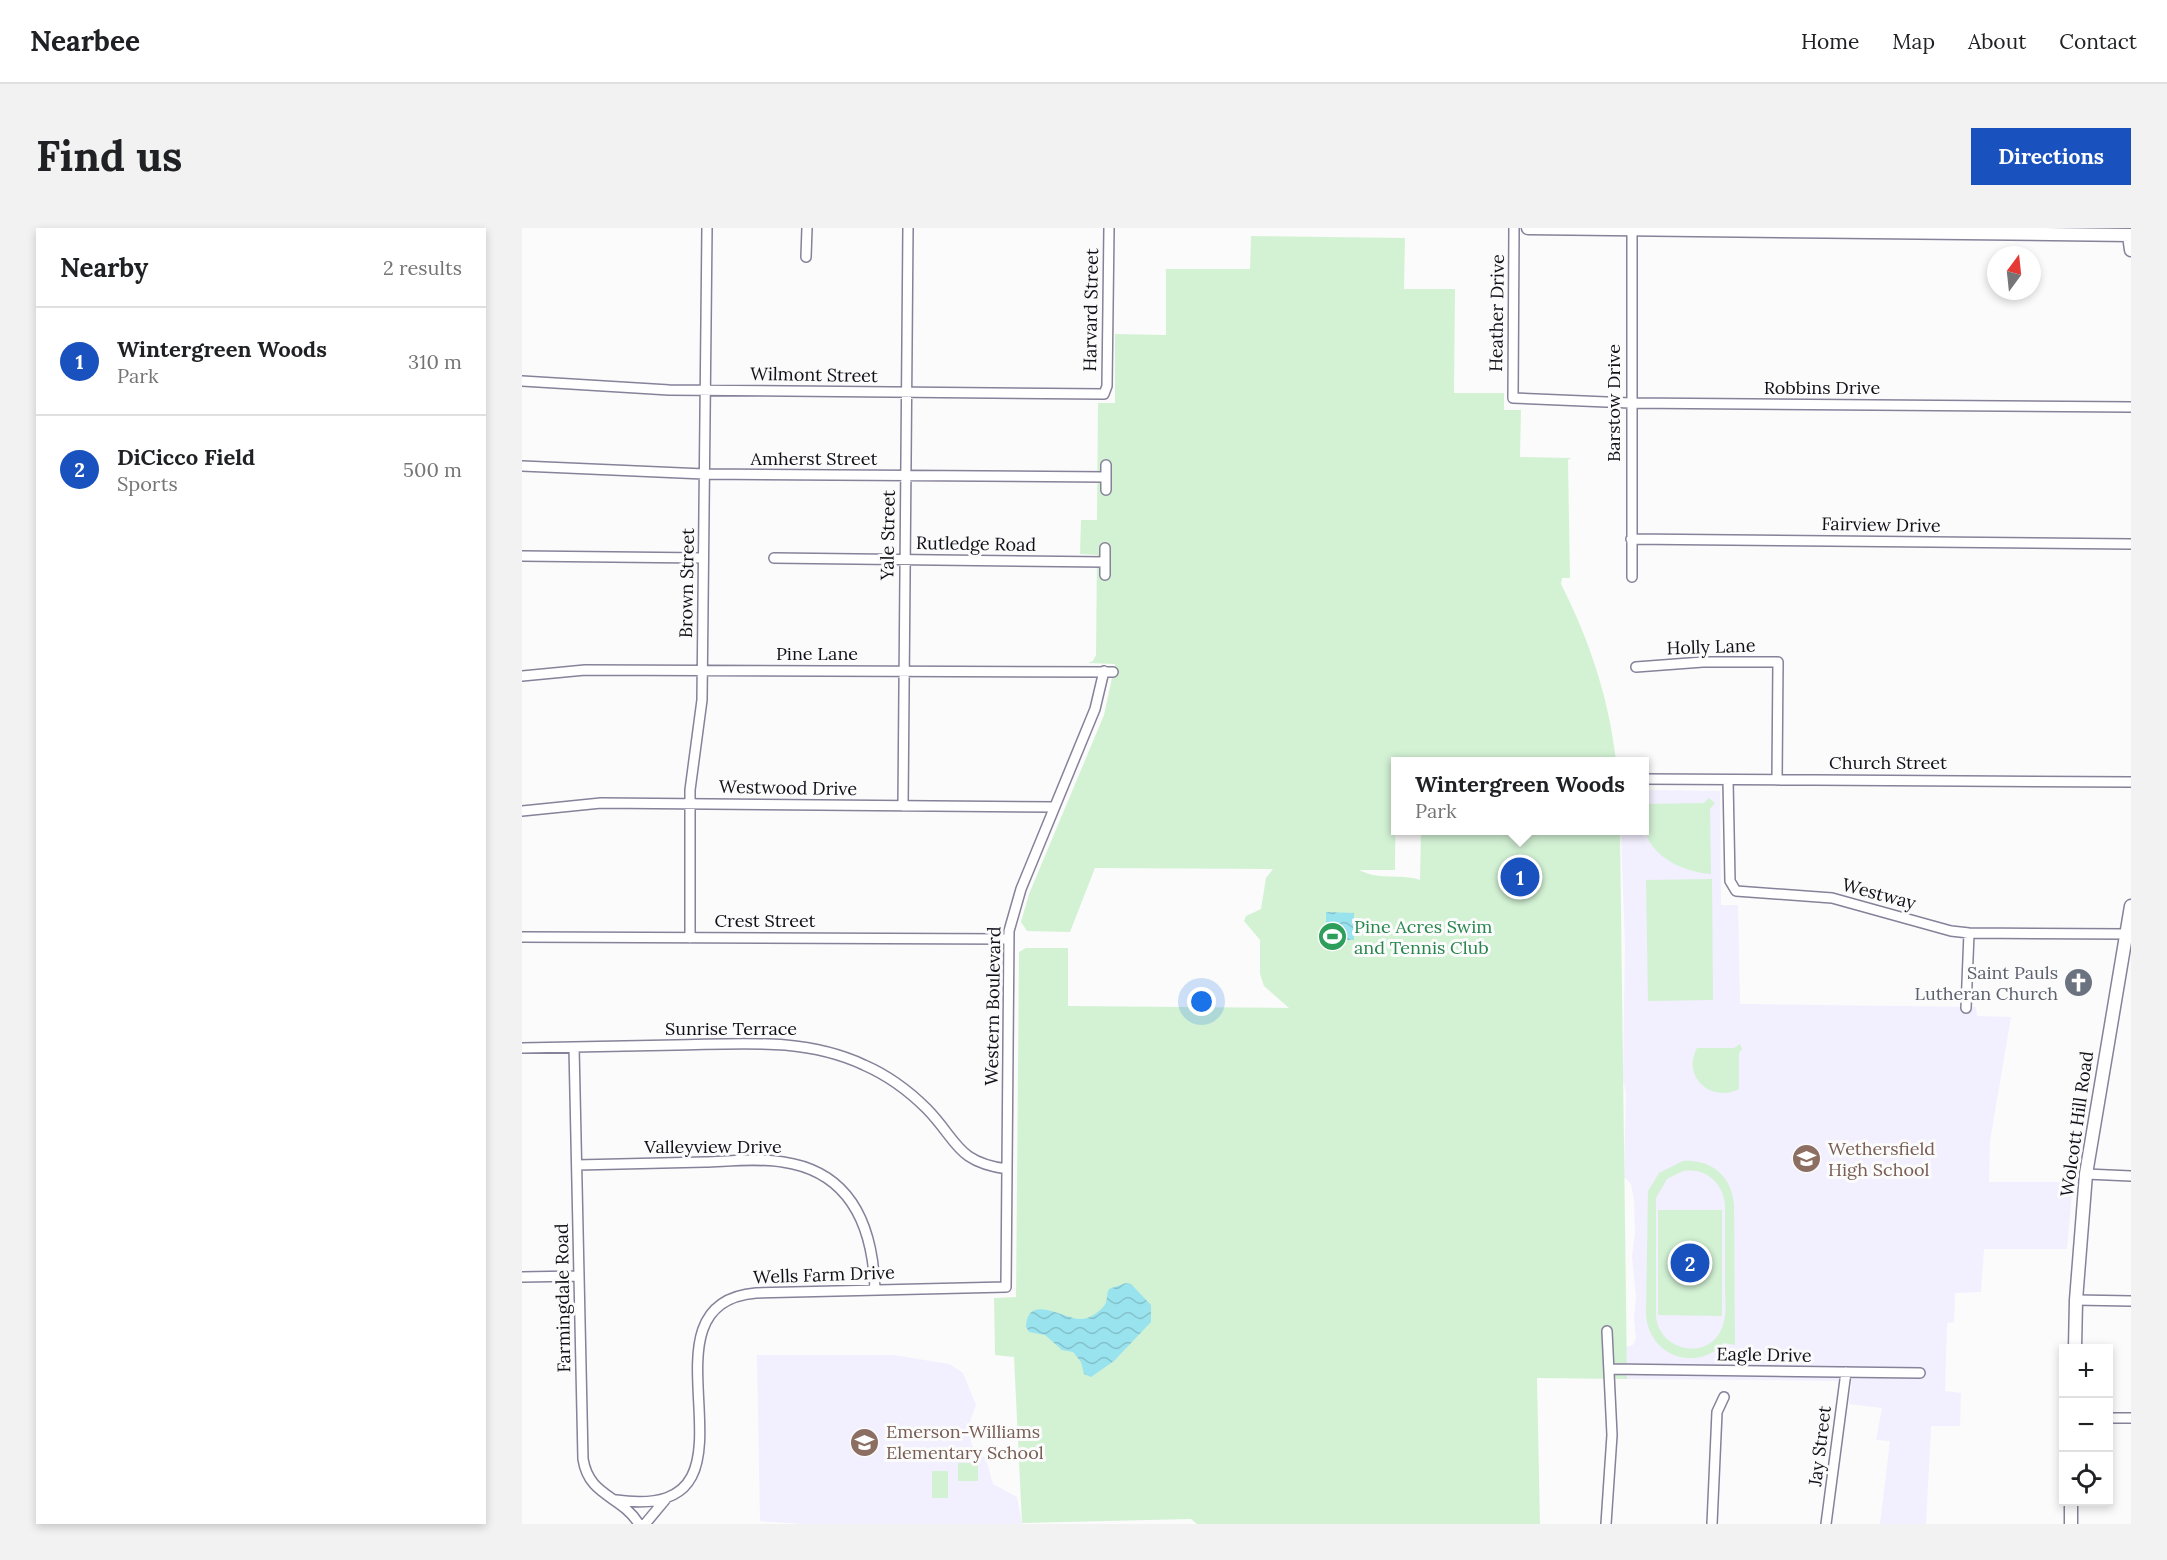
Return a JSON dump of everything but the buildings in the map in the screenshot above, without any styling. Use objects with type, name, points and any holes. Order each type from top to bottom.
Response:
[{"type":"street","name":"Brown Street","points":[[690,938],[690,804],[692,765],[701,711],[702,670],[707,228]]},
{"type":"street","points":[[806,257],[807,228]]},
{"type":"street","name":"Yale Street","points":[[903,806],[908,228]]},
{"type":"street","name":"Harvard Street","points":[[1106,393],[1109,228]]},
{"type":"street","name":"Heather Drive","points":[[1513,398],[1514,228]]},
{"type":"street","points":[[1528,228],[2111,231],[2130,235],[2131,250]]},
{"type":"street","name":"Barstow Drive","points":[[1632,229],[1630,403],[1632,577]]},
{"type":"street","name":"Wilmont Street","points":[[522,381],[705,390],[1106,393]]},
{"type":"street","name":"Robbins Drive","points":[[1513,398],[1630,403],[2131,407]]},
{"type":"street","points":[[1106,465],[1106,490]]},
{"type":"street","name":"Amherst Street","points":[[522,466],[704,474],[1106,477]]},
{"type":"street","name":"Fairview Drive","points":[[1631,539],[2131,544]]},
{"type":"street","points":[[1105,548],[1105,575]]},
{"type":"street","points":[[522,556],[704,558]]},
{"type":"street","name":"Rutledge Road","points":[[774,558],[1105,561]]},
{"type":"street","name":"Holly Lane","points":[[1636,667],[1703,662],[1778,662],[1777,780]]},
{"type":"street","name":"Pine Lane","points":[[522,676],[585,670],[1108,672]]},
{"type":"street","name":"Western Boulevard","points":[[1005,1287],[1009,939],[1018,896],[1108,672]]},
{"type":"street","name":"Church Street","points":[[1649,779],[2131,782]]},
{"type":"street","name":"Westway","points":[[1728,780],[1730,881],[1736,891],[1832,898],[1951,931],[1969,933],[2126,934]]},
{"type":"street","name":"Westwood Drive","points":[[522,811],[586,804],[1054,807]]},
{"type":"street","name":"Wolcott Hill Road","points":[[2074,1344],[2086,1174],[2130,914]]},
{"type":"street","points":[[1966,1008],[1969,933]]},
{"type":"street","name":"Crest Street","points":[[522,937],[1009,939]]},
{"type":"street","name":"Sunrise Terrace","points":[[522,1048],[771,1043],[826,1051],[873,1069],[908,1093],[929,1111],[961,1151],[972,1160],[1007,1168]]},
{"type":"street","name":"Farmingdale Road","points":[[574,1047],[584,1462],[594,1486],[616,1500],[632,1514],[639,1524]]},
{"type":"street","name":"Valleyview Drive","points":[[576,1165],[764,1160],[806,1168],[838,1189],[862,1219],[873,1255],[875,1290]]},
{"type":"street","points":[[2086,1174],[2131,1176]]},
{"type":"street","points":[[522,1277],[579,1276]]},
{"type":"street","name":"Wells Farm Drive","points":[[645,1524],[665,1500],[683,1491],[698,1468],[698,1343],[704,1324],[715,1309],[736,1296],[751,1293],[1005,1287]]},
{"type":"street","points":[[2076,1300],[2131,1301]]},
{"type":"street","points":[[1606,1524],[1612,1435],[1607,1330]]},
{"type":"street","name":"Eagle Drive","points":[[1608,1369],[1920,1373]]},
{"type":"street","name":"Jay Street","points":[[1826,1524],[1846,1372]]},
{"type":"street","points":[[1712,1524],[1717,1412],[1724,1397]]},
{"type":"street","points":[[2113,1418],[2131,1419]]},
{"type":"street","points":[[616,1500],[665,1500]]},
{"type":"street","points":[[2071,1506],[2071,1524]]},
{"type":"shaded area","name":"Wethersfield High School","points":[[1649,790],[1720,791],[1721,905],[1738,905],[1740,1004],[1976,1007],[1977,1016],[2011,1017],[1990,1141],[1989,1182],[2073,1182],[2067,1249],[1984,1249],[1981,1292],[1955,1293],[1954,1322],[1947,1323],[1945,1391],[1961,1393],[1960,1426],[1931,1426],[1926,1524],[1880,1524],[1890,1441],[1876,1440],[1882,1408],[1849,1404],[1852,1381],[1627,1379],[1626,1347],[1633,1345],[1636,1338],[1634,1319],[1636,1296],[1632,1257],[1635,1233],[1634,1199],[1631,1184],[1624,1177],[1625,946],[1621,835],[1649,835]]},
{"type":"shaded area","name":"Emerson-Williams Elementary School","points":[[757,1355],[893,1355],[949,1364],[957,1369],[963,1373],[976,1405],[968,1427],[972,1445],[986,1459],[993,1484],[1017,1497],[1022,1524],[802,1524],[760,1521]]},
{"type":"green space","points":[[1251,236],[1405,238],[1404,289],[1455,289],[1454,393],[1504,393],[1504,410],[1521,410],[1520,457],[1571,458],[1568,460],[1570,578],[1562,578],[1561,584],[1581,627],[1597,671],[1609,715],[1615,757],[1391,757],[1391,835],[1395,835],[1395,870],[1359,870],[1375,875],[1420,880],[1421,835],[1620,835],[1627,1379],[1537,1378],[1540,1524],[1197,1524],[1191,1519],[1022,1523],[1014,1357],[995,1355],[994,1298],[1016,1297],[1019,952],[1026,948],[1068,948],[1068,1006],[1289,1008],[1264,986],[1260,974],[1260,940],[1244,921],[1246,916],[1261,909],[1266,878],[1273,869],[1095,868],[1070,932],[1027,931],[1021,922],[1029,894],[1104,715],[1115,664],[1088,663],[1093,661],[1096,655],[1097,555],[1080,554],[1081,520],[1097,520],[1098,403],[1115,403],[1115,334],[1166,335],[1166,269],[1250,269]]},
{"type":"green space","points":[[1709,798],[1715,803],[1710,809],[1711,874],[1690,870],[1670,862],[1654,848],[1647,835],[1649,835],[1649,804],[1704,803]]},
{"type":"green space","points":[[1712,879],[1713,1000],[1648,1001],[1646,880]]},
{"type":"green space","points":[[1740,1044],[1742,1049],[1739,1053],[1739,1089],[1719,1093],[1702,1085],[1693,1069],[1693,1059],[1697,1048],[1734,1048]]},
{"type":"green space","points":[[1683,1161],[1702,1163],[1718,1171],[1729,1186],[1732,1195],[1735,1345],[1724,1343],[1713,1352],[1700,1357],[1676,1356],[1665,1350],[1649,1329],[1646,1315],[1648,1191],[1659,1173]],"holes":[[[1683,1171],[1691,1171],[1711,1178],[1720,1189],[1725,1204],[1726,1306],[1724,1320],[1717,1337],[1708,1345],[1697,1348],[1686,1348],[1666,1338],[1659,1328],[1656,1315],[1656,1198],[1667,1179]]]},
{"type":"green space","points":[[1658,1210],[1722,1210],[1722,1316],[1658,1315]]},
{"type":"green space","points":[[958,1463],[978,1463],[978,1481],[958,1481]]},
{"type":"green space","points":[[932,1471],[948,1471],[948,1498],[932,1498]]},
{"type":"water","points":[[1326,912],[1354,913],[1354,940],[1343,940],[1342,928],[1326,928]]},
{"type":"water","points":[[1126,1283],[1131,1284],[1151,1305],[1151,1322],[1114,1361],[1091,1377],[1084,1374],[1081,1362],[1073,1352],[1062,1350],[1045,1335],[1029,1332],[1026,1327],[1032,1311],[1039,1309],[1072,1318],[1089,1317],[1104,1306],[1109,1289]]},
{"type":"place","name":"Wintergreen Woods","points":[[1520,877]]},
{"type":"place","name":"Pine Acres Swim and Tennis Club","points":[[1333,937]]},
{"type":"place","name":"Saint Pauls Lutheran Church","points":[[2079,983]]},
{"type":"place","name":"Wethersfield High School","points":[[1807,1159]]},
{"type":"place","name":"DiCicco Field","points":[[1690,1263]]},
{"type":"place","name":"Emerson-Williams Elementary School","points":[[865,1442]]}]
